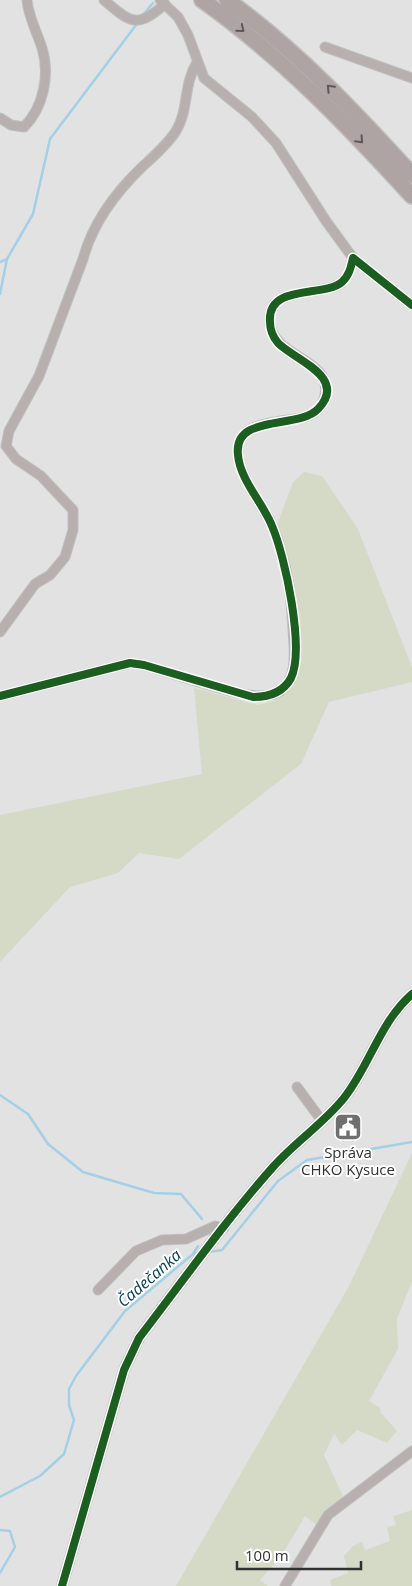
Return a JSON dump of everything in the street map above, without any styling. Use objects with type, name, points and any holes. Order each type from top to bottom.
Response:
[{"type":"highway","points":[[202,0],[262,46],[311,90],[412,196]]},
{"type":"highway","points":[[227,0],[272,35],[323,81],[412,175]]},
{"type":"street","points":[[0,118],[10,125],[24,127],[36,112],[44,85],[46,68],[44,56],[27,9],[27,0]]},
{"type":"street","points":[[104,0],[124,16],[138,21],[149,18],[162,2],[178,17],[188,35],[204,78],[210,85],[252,117],[276,143],[326,221],[354,258],[412,305]]},
{"type":"street","points":[[325,47],[412,78]]},
{"type":"street","points":[[0,632],[35,584],[50,574],[65,557],[73,530],[73,510],[41,476],[16,459],[6,446],[9,431],[38,376],[83,259],[88,239],[118,191],[178,128],[183,115],[188,80],[197,62]]},
{"type":"street","points":[[0,696],[130,663],[144,664],[253,697],[272,695],[287,684],[293,670],[295,657],[292,607],[287,574],[271,524],[239,461],[238,444],[247,431],[255,427],[306,417],[313,414],[322,405],[326,392],[320,374],[278,343],[271,330],[270,318],[274,307],[287,296],[329,288],[341,283],[348,274],[354,258]]},
{"type":"street","points":[[62,1586],[124,1370],[139,1338],[272,1168],[298,1141],[339,1104],[356,1081],[388,1020],[397,1007],[412,994]]},
{"type":"street","points":[[297,1087],[322,1120]]},
{"type":"street","points":[[98,1290],[136,1252],[162,1240],[186,1240],[215,1226],[224,1228]]},
{"type":"street","points":[[285,1586],[328,1515],[412,1451]]},
{"type":"green space","points":[[304,472],[322,476],[358,529],[412,667],[412,682],[329,702],[301,764],[179,859],[139,853],[118,873],[70,887],[0,962],[0,815],[202,774],[194,688],[258,705],[273,701],[288,691],[299,671],[295,607],[288,558],[276,528],[293,482]]},
{"type":"green space","points":[[412,1153],[412,1281],[397,1319],[398,1349],[369,1401],[380,1408],[381,1413],[397,1431],[387,1443],[357,1430],[342,1445],[334,1434],[324,1455],[343,1496],[318,1526],[305,1516],[282,1555],[260,1580],[268,1586],[176,1586],[349,1286]]},
{"type":"green space","points":[[412,1510],[412,1586],[331,1586],[330,1580],[348,1573],[344,1556],[353,1546],[362,1542],[365,1550],[390,1541],[387,1527],[396,1525],[393,1516]]},
{"type":"waterway","points":[[142,16],[153,3]]},
{"type":"waterway","points":[[0,294],[7,259],[33,214],[50,139],[136,25]]},
{"type":"waterway","points":[[0,262],[7,259]]},
{"type":"waterway","points":[[0,1095],[28,1114],[48,1144],[83,1172],[154,1193],[181,1194],[202,1219]]},
{"type":"waterway","name":"Čadečanka","points":[[208,1252],[222,1250],[278,1181],[307,1160],[412,1142]]},
{"type":"waterway","name":"Čadečanka","points":[[193,1254],[198,1246]]},
{"type":"waterway","name":"Čadečanka","points":[[0,1497],[40,1476],[64,1454],[74,1420],[69,1405],[69,1389],[76,1376],[125,1311],[193,1254],[200,1253]]},
{"type":"waterway","name":"Čadečanka","points":[[0,1530],[10,1531],[15,1547],[0,1573]]},
{"type":"cycle path","points":[[0,696],[130,663],[144,665],[253,697],[270,695],[284,687],[291,678],[295,664],[295,625],[292,602],[282,558],[272,526],[247,482],[240,464],[238,455],[239,442],[246,433],[256,428],[309,415],[318,409],[326,398],[327,387],[323,378],[315,370],[276,341],[270,322],[271,310],[277,302],[287,296],[323,290],[334,287],[342,282],[348,274],[353,258],[412,305]]},
{"type":"cycle path","points":[[62,1586],[124,1370],[139,1338],[255,1188],[282,1158],[344,1098],[392,1017],[412,994]]},
{"type":"place","name":"Správa CHKO Kysuce","points":[[348,1127]]}]
